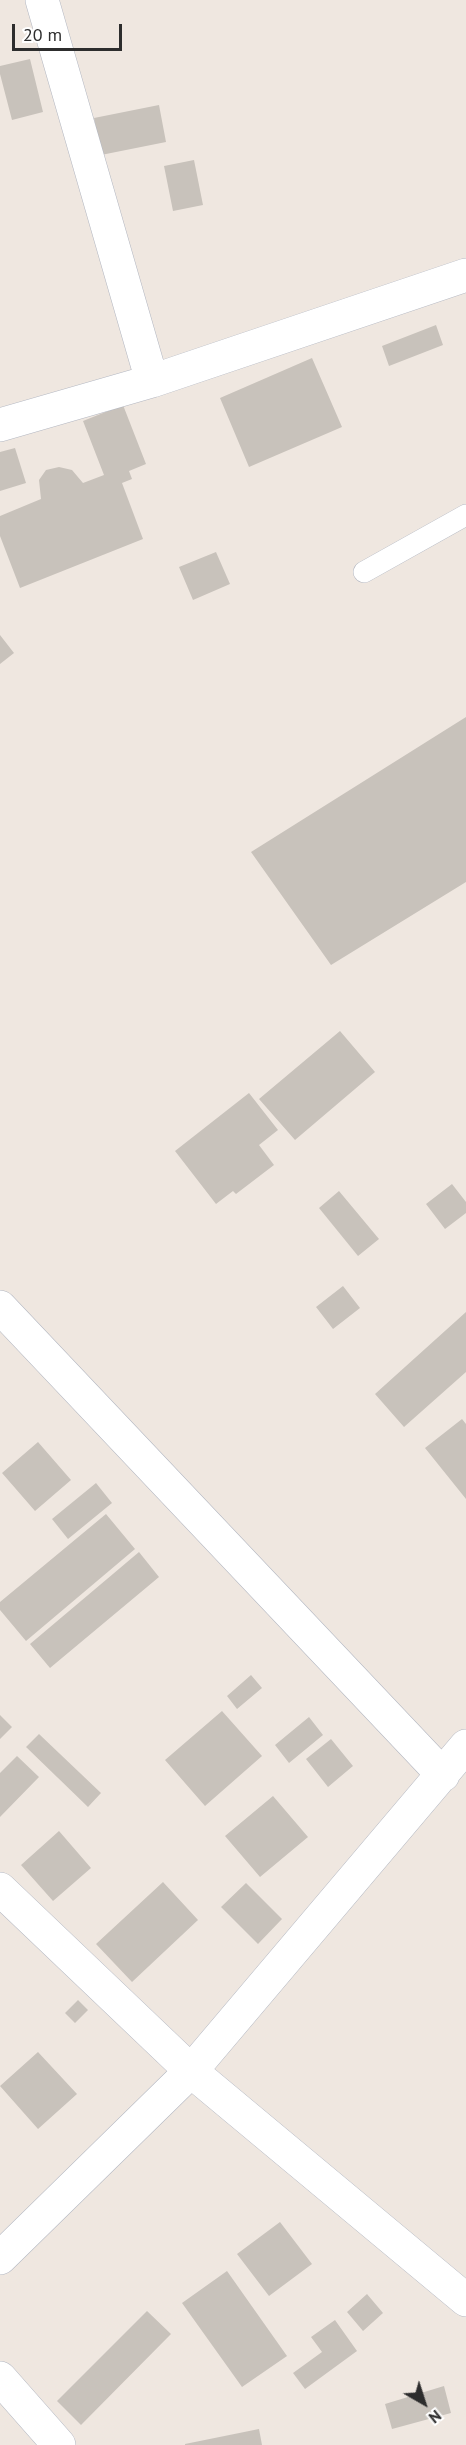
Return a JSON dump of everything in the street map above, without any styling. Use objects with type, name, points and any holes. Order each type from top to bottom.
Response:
[{"type":"street","points":[[42,0],[152,381]]},
{"type":"street","points":[[0,425],[152,381],[466,275]]},
{"type":"street","points":[[0,1307],[443,1775]]},
{"type":"street","points":[[0,2258],[191,2071],[466,1746]]},
{"type":"street","points":[[0,1889],[191,2071],[466,2300]]},
{"type":"street","points":[[0,2379],[59,2445]]},
{"type":"lane","points":[[364,572],[466,515]]},
{"type":"building","points":[[30,59],[43,112],[12,120],[0,66]]},
{"type":"building","points":[[159,105],[166,142],[101,155],[94,118]]},
{"type":"building","points":[[194,160],[203,205],[173,211],[164,166]]},
{"type":"building","points":[[436,325],[443,345],[389,366],[382,346]]},
{"type":"building","points":[[312,358],[342,427],[249,467],[220,398]]},
{"type":"building","points":[[123,405],[146,464],[129,471],[132,479],[122,483],[143,539],[20,588],[0,536],[0,516],[41,499],[39,480],[46,470],[59,467],[72,470],[83,483],[104,475],[83,421]]},
{"type":"building","points":[[15,448],[26,483],[0,491],[0,452]]},
{"type":"building","points":[[216,552],[230,584],[193,600],[179,567]]},
{"type":"building","points":[[0,635],[14,653],[0,664]]},
{"type":"building","points":[[466,717],[466,882],[331,965],[251,852]]},
{"type":"building","points":[[340,1031],[375,1072],[295,1140],[259,1099]]},
{"type":"building","points":[[249,1093],[278,1130],[259,1145],[274,1165],[236,1194],[233,1191],[216,1204],[175,1151]]},
{"type":"building","points":[[452,1184],[466,1202],[466,1213],[445,1229],[426,1204]]},
{"type":"building","points":[[339,1191],[379,1239],[358,1256],[319,1208]]},
{"type":"building","points":[[343,1286],[360,1308],[333,1329],[316,1307]]},
{"type":"building","points":[[466,1312],[466,1372],[404,1427],[375,1394]]},
{"type":"building","points":[[462,1419],[466,1424],[466,1499],[425,1448]]},
{"type":"building","points":[[38,1442],[71,1480],[35,1511],[2,1473]]},
{"type":"building","points":[[96,1483],[112,1503],[68,1539],[52,1519]]},
{"type":"building","points":[[106,1514],[135,1549],[26,1641],[0,1610],[0,1602]]},
{"type":"building","points":[[139,1552],[159,1577],[50,1668],[30,1644]]},
{"type":"building","points":[[251,1675],[262,1688],[237,1709],[227,1696]]},
{"type":"building","points":[[222,1711],[262,1756],[205,1806],[165,1760]]},
{"type":"building","points":[[0,1715],[12,1727],[0,1739]]},
{"type":"building","points":[[309,1717],[323,1735],[289,1763],[275,1745]]},
{"type":"building","points":[[39,1734],[101,1793],[88,1807],[26,1747]]},
{"type":"building","points":[[331,1739],[353,1766],[328,1787],[306,1759]]},
{"type":"building","points":[[17,1756],[39,1777],[0,1817],[0,1773]]},
{"type":"building","points":[[273,1796],[308,1837],[260,1877],[225,1836]]},
{"type":"building","points":[[59,1831],[91,1868],[53,1901],[21,1865]]},
{"type":"building","points":[[163,1882],[198,1920],[132,1982],[96,1944]]},
{"type":"building","points":[[246,1883],[282,1919],[258,1944],[221,1907]]},
{"type":"building","points":[[78,2000],[88,2010],[75,2023],[65,2013]]},
{"type":"building","points":[[38,2052],[77,2094],[38,2129],[0,2086]]},
{"type":"building","points":[[280,2222],[312,2264],[269,2296],[237,2254]]},
{"type":"building","points":[[227,2271],[287,2356],[242,2387],[182,2303]]},
{"type":"building","points":[[367,2294],[383,2313],[363,2331],[347,2312]]},
{"type":"building","points":[[147,2311],[171,2334],[81,2425],[57,2401]]},
{"type":"building","points":[[335,2320],[357,2351],[305,2389],[293,2373],[322,2352],[311,2337]]},
{"type":"building","points":[[444,2386],[451,2413],[392,2429],[385,2404]]},
{"type":"building","points":[[259,2429],[262,2445],[185,2445],[185,2444]]}]
